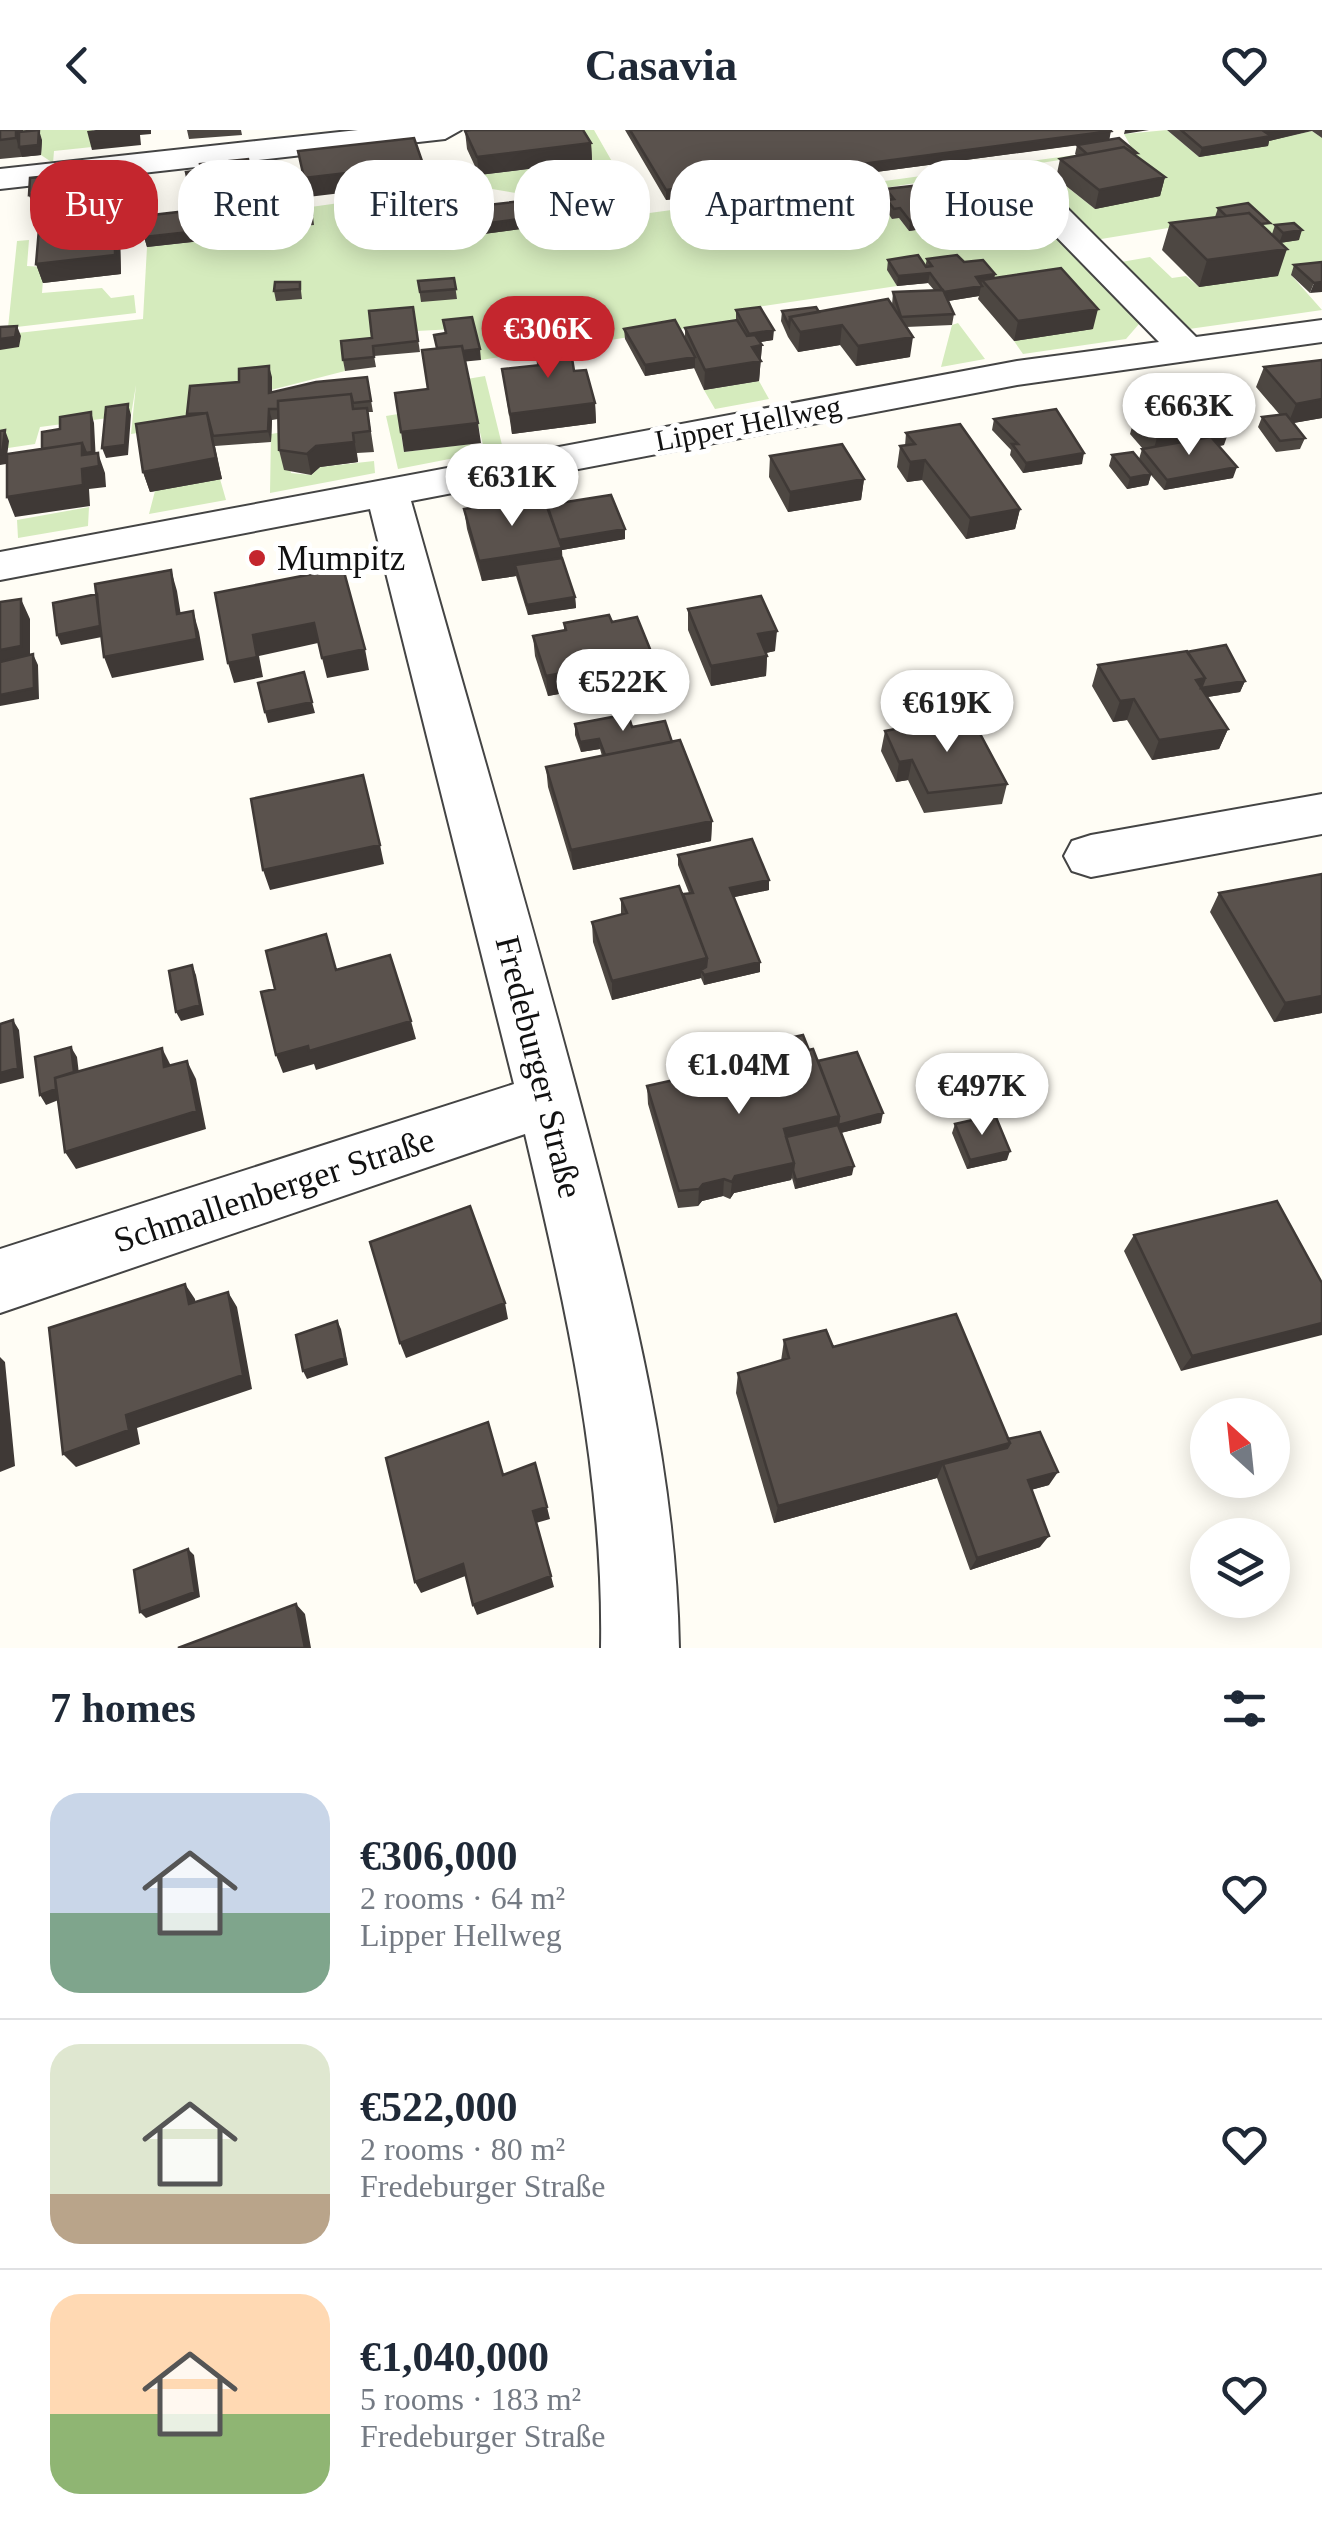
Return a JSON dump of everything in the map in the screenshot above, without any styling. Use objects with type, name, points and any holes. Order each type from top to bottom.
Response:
[{"type":"street","points":[[0,179],[444,130]]},
{"type":"street","points":[[1069,229],[1188,350]]},
{"type":"street","name":"Lipper Hellweg","points":[[0,566],[960,384],[1322,331]]},
{"type":"street","name":"Fredeburger Straße","points":[[388,494],[549,1099],[624,1416],[642,1594],[640,1648]]},
{"type":"street","points":[[1090,856],[1322,814]]},
{"type":"street","name":"Schmallenberger Straße","points":[[0,1282],[549,1099]]},
{"type":"green space","points":[[23,130],[93,130],[92,147],[54,151],[53,160],[41,155],[42,140],[22,142]]},
{"type":"green space","points":[[535,130],[594,130],[611,160],[589,160]]},
{"type":"green space","points":[[1167,130],[1199,157],[1266,146],[1262,142],[1312,131],[1322,138],[1322,271],[1292,276],[1322,310],[1189,329],[1121,262],[1150,257],[1172,278],[1186,276],[1199,287],[1217,220],[1095,240],[1069,214],[1069,188],[1095,209],[1117,148],[1130,145],[1124,134]]},
{"type":"green space","points":[[1075,155],[1078,157],[1059,160],[1038,160]]},
{"type":"green space","points":[[514,171],[514,193],[494,189],[494,173]]},
{"type":"green space","points":[[910,177],[910,184],[890,187],[890,180]]},
{"type":"green space","points":[[334,204],[334,250],[494,250],[494,226],[514,215],[514,250],[650,250],[650,213],[670,210],[670,250],[890,250],[890,205],[892,218],[899,218],[910,231],[910,250],[1069,249],[1139,324],[1126,339],[1023,354],[1014,341],[1092,328],[888,271],[897,286],[757,307],[759,317],[481,360],[473,328],[417,331],[414,317],[374,349],[343,352],[345,371],[271,390],[190,425],[131,434],[136,385],[131,415],[40,427],[35,444],[8,448],[0,442],[0,335],[143,319],[147,250],[178,243],[178,250],[314,250],[314,207]]},
{"type":"green space","points":[[29,240],[27,266],[44,267],[42,293],[102,288],[111,298],[134,295],[136,313],[8,328],[17,241]]},
{"type":"green space","points":[[958,323],[985,359],[941,367],[952,325]]},
{"type":"green space","points":[[485,376],[503,449],[485,453],[467,379]]},
{"type":"green space","points":[[759,381],[769,399],[715,409],[704,390]]},
{"type":"green space","points":[[398,414],[404,452],[470,444],[475,454],[398,469],[386,416]]},
{"type":"green space","points":[[283,432],[291,473],[311,475],[320,467],[374,461],[375,473],[270,493],[271,434]]},
{"type":"green space","points":[[220,479],[226,500],[149,514],[155,491]]},
{"type":"green space","points":[[89,507],[88,526],[18,538],[17,520]]},
{"type":"building","points":[[0,130],[16,130],[16,138],[0,140]]},
{"type":"building","points":[[39,130],[38,145],[19,147],[19,132]]},
{"type":"building","points":[[583,130],[591,143],[477,157],[465,131]]},
{"type":"building","points":[[630,130],[1111,131],[890,160],[670,160],[670,189],[666,190]]},
{"type":"building","points":[[1181,130],[1277,130],[1265,132],[1271,136],[1202,148]]},
{"type":"building","points":[[414,138],[422,160],[334,160],[334,174],[314,177],[314,160],[300,160],[298,151]]},
{"type":"building","points":[[1119,138],[1137,153],[1124,147],[1087,154],[1077,145]]},
{"type":"building","points":[[1124,147],[1165,177],[1099,190],[1069,166],[1069,160],[1060,159]]},
{"type":"building","points":[[910,186],[910,221],[900,208],[894,209],[890,204],[894,199],[890,189]]},
{"type":"building","points":[[514,202],[514,220],[494,222],[494,204]]},
{"type":"building","points":[[1248,203],[1270,223],[1261,224],[1249,213],[1226,216],[1218,208]]},
{"type":"building","points":[[178,212],[178,233],[158,235],[158,214]]},
{"type":"building","points":[[1249,213],[1287,249],[1207,260],[1170,223]]},
{"type":"building","points":[[1294,223],[1302,230],[1283,233],[1275,225]]},
{"type":"building","points":[[37,250],[115,250],[115,255],[36,264]]},
{"type":"building","points":[[918,255],[926,267],[932,266],[927,259],[957,255],[964,262],[983,260],[995,274],[976,277],[982,286],[944,292],[930,273],[898,276],[888,260]]},
{"type":"building","points":[[1322,262],[1322,282],[1314,283],[1294,265]]},
{"type":"building","points":[[1061,268],[1098,309],[1018,321],[982,280]]},
{"type":"building","points":[[454,278],[456,289],[420,292],[418,281]]},
{"type":"building","points":[[275,282],[300,282],[300,289],[274,291]]},
{"type":"building","points":[[943,290],[954,314],[901,317],[893,292]]},
{"type":"building","points":[[888,299],[913,337],[858,346],[842,325],[800,332],[790,317]]},
{"type":"building","points":[[413,307],[418,341],[373,346],[374,357],[343,360],[341,341],[372,338],[369,311]]},
{"type":"building","points":[[760,307],[774,330],[749,334],[736,310]]},
{"type":"building","points":[[816,307],[819,312],[790,317],[789,326],[782,311]]},
{"type":"building","points":[[472,317],[480,349],[437,348],[434,335],[446,333],[443,320]]},
{"type":"building","points":[[675,320],[695,357],[645,365],[624,329]]},
{"type":"building","points":[[737,320],[747,336],[755,335],[762,345],[752,347],[761,361],[705,370],[685,328]]},
{"type":"building","points":[[17,326],[15,337],[0,339],[0,327]]},
{"type":"building","points":[[569,339],[574,371],[586,370],[595,403],[510,414],[502,369],[541,365],[535,343]]},
{"type":"building","points":[[462,346],[478,423],[401,432],[395,393],[428,389],[422,350]]},
{"type":"building","points":[[1322,360],[1322,399],[1296,404],[1264,367]]},
{"type":"building","points":[[269,366],[269,393],[316,382],[367,377],[371,401],[353,403],[351,394],[278,401],[278,409],[269,409],[268,431],[213,436],[207,413],[187,414],[190,386],[239,382],[239,369]]},
{"type":"building","points":[[1193,384],[1231,425],[1157,438],[1136,413],[1154,410],[1138,392]]},
{"type":"building","points":[[351,394],[353,409],[367,408],[370,431],[353,433],[354,442],[316,446],[307,454],[279,450],[278,401]]},
{"type":"building","points":[[128,404],[125,445],[102,448],[106,407]]},
{"type":"building","points":[[1056,409],[1084,453],[1026,463],[1012,444],[1018,444],[994,419]]},
{"type":"building","points":[[91,412],[92,452],[86,453],[82,443],[42,449],[42,432],[60,429],[60,417]]},
{"type":"building","points":[[207,413],[216,458],[143,472],[136,424]]},
{"type":"building","points":[[1286,414],[1305,438],[1280,441],[1262,417]]},
{"type":"building","points":[[960,424],[1020,509],[970,518],[925,460],[910,462],[900,446],[915,444],[906,433]]},
{"type":"building","points":[[5,430],[2,454],[0,454],[0,431]]},
{"type":"building","points":[[1211,437],[1237,467],[1167,480],[1142,449]]},
{"type":"building","points":[[82,443],[82,455],[98,453],[99,466],[82,469],[83,485],[7,497],[7,454]]},
{"type":"building","points":[[842,444],[864,479],[790,492],[770,456]]},
{"type":"building","points":[[1133,452],[1151,474],[1130,478],[1112,455]]},
{"type":"building","points":[[611,495],[625,529],[559,540],[547,505]]},
{"type":"building","points":[[543,496],[562,548],[479,561],[464,509]]},
{"type":"building","points":[[562,558],[575,597],[527,605],[515,565]]},
{"type":"building","points":[[343,568],[365,649],[322,658],[314,623],[253,635],[257,657],[228,663],[215,593]]},
{"type":"building","points":[[171,570],[177,614],[193,611],[197,639],[104,657],[95,584]]},
{"type":"building","points":[[97,594],[100,626],[57,635],[53,603]]},
{"type":"building","points":[[761,596],[777,631],[758,634],[767,656],[711,666],[688,609]]},
{"type":"building","points":[[21,599],[21,646],[0,650],[0,602]]},
{"type":"building","points":[[609,615],[612,622],[637,617],[652,654],[582,662],[584,669],[546,676],[533,636],[566,630],[564,623]]},
{"type":"building","points":[[1226,645],[1245,681],[1201,688],[1205,678],[1187,652]]},
{"type":"building","points":[[1187,651],[1205,678],[1196,680],[1228,729],[1159,740],[1134,699],[1120,701],[1098,665]]},
{"type":"building","points":[[33,654],[34,688],[0,695],[0,662]]},
{"type":"building","points":[[304,672],[312,702],[265,712],[258,683]]},
{"type":"building","points":[[628,714],[632,727],[665,721],[672,742],[605,755],[599,739],[580,742],[575,724]]},
{"type":"building","points":[[970,715],[1007,784],[928,793],[912,760],[899,762],[885,731]]},
{"type":"building","points":[[680,740],[712,821],[571,850],[546,767]]},
{"type":"building","points":[[363,775],[380,845],[263,870],[251,799]]},
{"type":"building","points":[[752,839],[769,880],[730,888],[760,962],[704,975],[701,970],[706,967],[707,958],[683,894],[693,893],[678,855]]},
{"type":"building","points":[[1322,874],[1322,996],[1285,1003],[1219,893]]},
{"type":"building","points":[[679,886],[707,958],[612,981],[592,922],[627,913],[621,899]]},
{"type":"building","points":[[326,934],[336,970],[390,955],[411,1021],[309,1051],[308,1046],[276,1055],[261,992],[275,989],[266,951]]},
{"type":"building","points":[[192,965],[200,1005],[176,1012],[169,971]]},
{"type":"building","points":[[13,1020],[18,1068],[0,1073],[0,1024]]},
{"type":"building","points":[[803,1035],[809,1050],[753,1063],[748,1047]]},
{"type":"building","points":[[71,1047],[74,1072],[55,1078],[56,1089],[40,1095],[35,1057]]},
{"type":"building","points":[[162,1048],[164,1067],[187,1061],[197,1111],[65,1152],[55,1078]]},
{"type":"building","points":[[813,1049],[839,1116],[784,1129],[794,1163],[735,1176],[732,1182],[724,1179],[703,1184],[699,1189],[679,1191],[647,1086]]},
{"type":"building","points":[[857,1052],[883,1113],[838,1125],[839,1116],[818,1061]]},
{"type":"building","points":[[995,1115],[1010,1151],[970,1160],[955,1124]]},
{"type":"building","points":[[838,1125],[854,1166],[796,1180],[786,1137]]},
{"type":"building","points":[[1277,1201],[1322,1283],[1322,1323],[1192,1356],[1134,1235]]},
{"type":"building","points":[[470,1206],[505,1303],[400,1343],[370,1242]]},
{"type":"building","points":[[185,1284],[189,1304],[228,1292],[243,1375],[126,1415],[129,1430],[63,1454],[49,1328]]},
{"type":"building","points":[[956,1314],[1010,1443],[778,1506],[738,1373],[789,1358],[784,1340],[826,1330],[833,1347]]},
{"type":"building","points":[[337,1321],[345,1358],[303,1371],[296,1335]]},
{"type":"building","points":[[488,1422],[503,1475],[535,1463],[547,1507],[533,1511],[551,1576],[473,1605],[463,1564],[415,1582],[386,1458]]},
{"type":"building","points":[[1040,1432],[1058,1472],[1028,1480],[1049,1536],[977,1558],[943,1464],[1007,1448],[1008,1439]]},
{"type":"building","points":[[188,1549],[195,1592],[140,1612],[134,1570]]},
{"type":"building","points":[[296,1604],[305,1648],[178,1648]]},
{"type":"place","name":"Mumpitz","points":[[257,558]]}]
